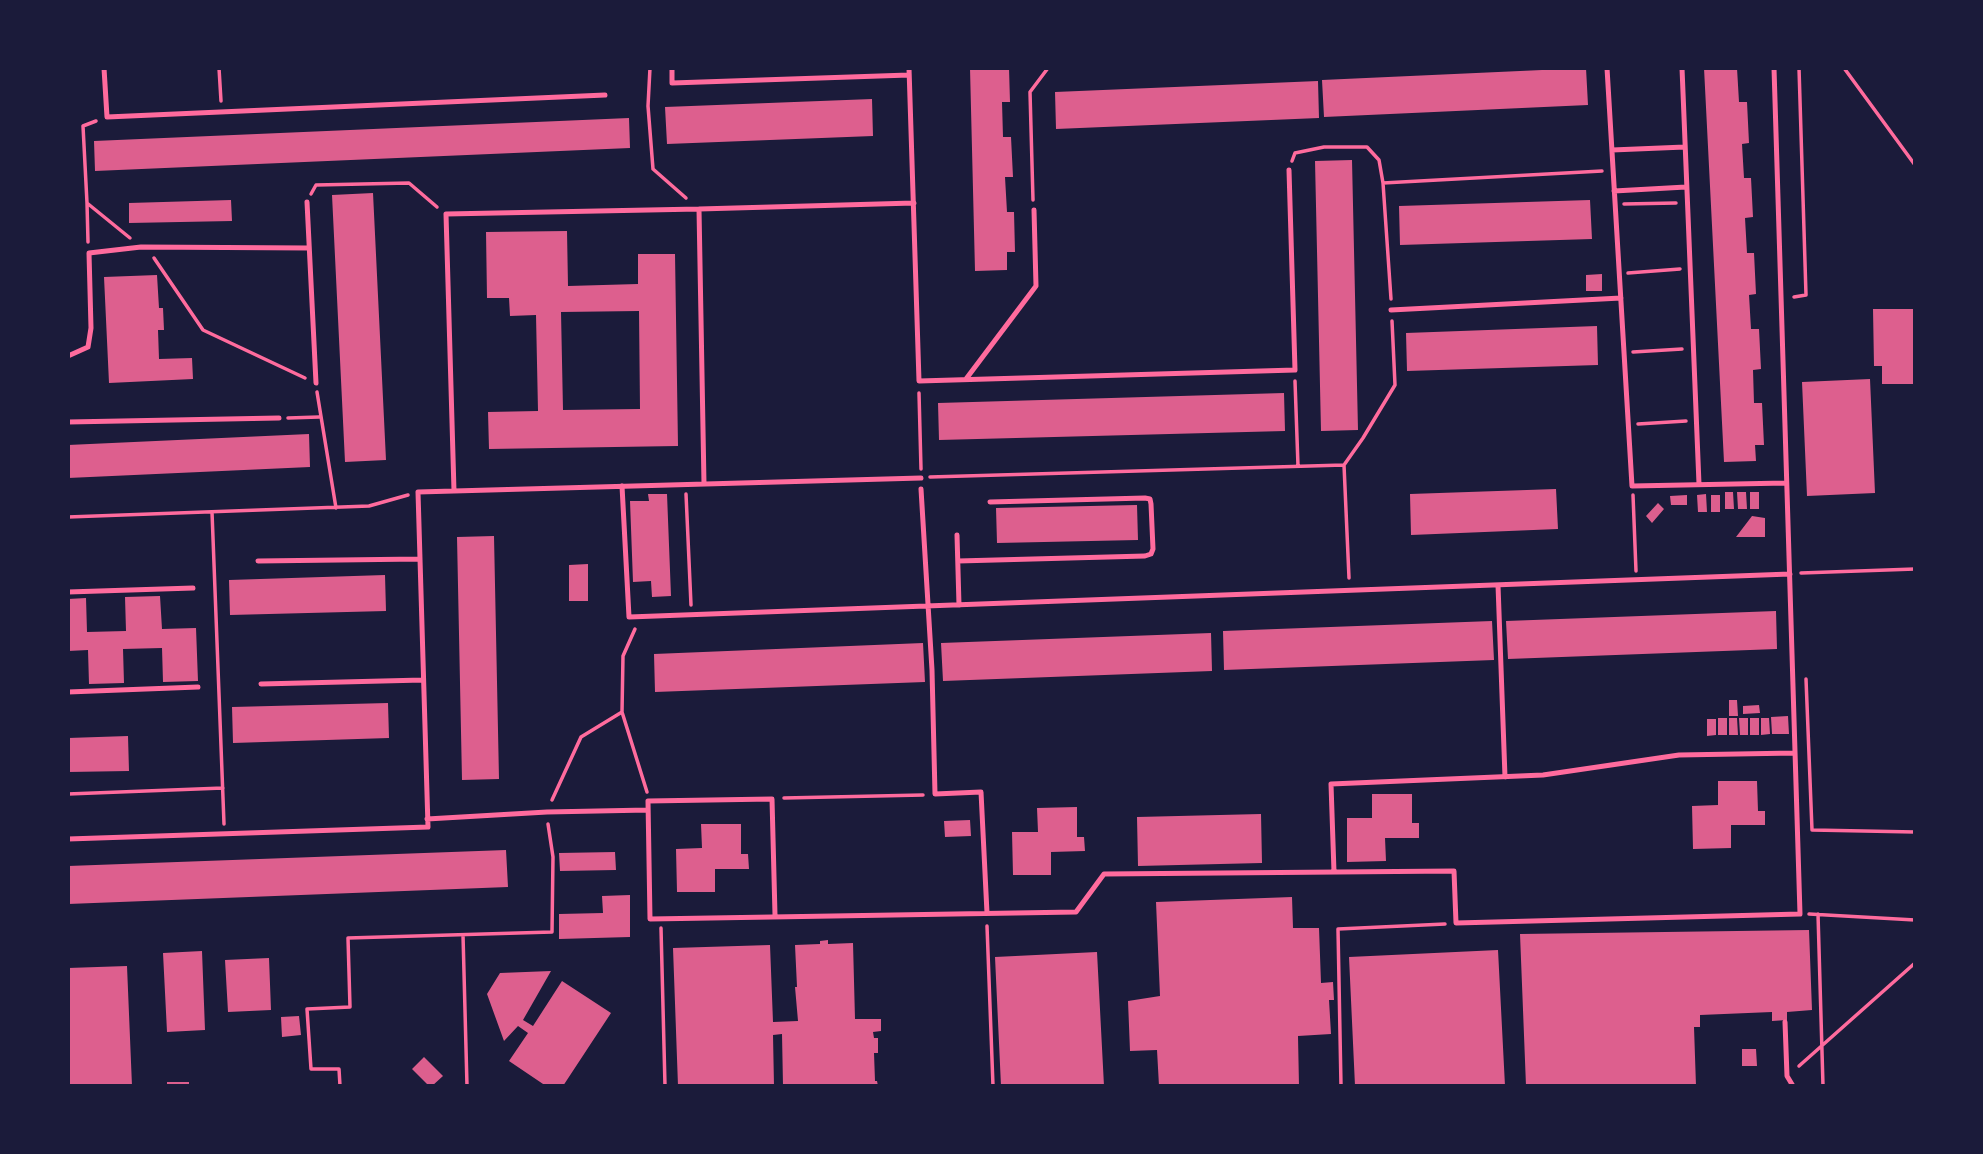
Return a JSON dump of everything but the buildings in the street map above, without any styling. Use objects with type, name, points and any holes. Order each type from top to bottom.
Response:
[{"type":"lane","points":[[104,68],[107,117],[605,95]]},
{"type":"lane","points":[[672,68],[672,83],[909,72],[919,381],[1295,370],[1289,170]]},
{"type":"lane","points":[[1607,68],[1632,486],[1786,483]]},
{"type":"lane","points":[[1682,68],[1699,484]]},
{"type":"lane","points":[[775,915],[772,799],[648,801],[650,919],[1076,912],[1104,874],[1454,871],[1455,923],[1800,914],[1774,68]]},
{"type":"lane","points":[[1612,150],[1685,146]]},
{"type":"lane","points":[[1614,191],[1686,187]]},
{"type":"lane","points":[[307,202],[316,383]]},
{"type":"lane","points":[[454,491],[446,214],[914,204]]},
{"type":"lane","points":[[698,209],[704,484]]},
{"type":"lane","points":[[966,379],[1036,286],[1034,210]]},
{"type":"lane","points":[[68,356],[88,347],[91,328],[89,253],[141,247],[309,248]]},
{"type":"lane","points":[[1391,310],[1621,298]]},
{"type":"lane","points":[[68,422],[279,418]]},
{"type":"lane","points":[[68,839],[428,827],[418,492],[921,478]]},
{"type":"lane","points":[[622,486],[629,617],[1790,574]]},
{"type":"lane","points":[[921,489],[932,670],[935,794],[981,792],[987,913]]},
{"type":"lane","points":[[958,561],[1145,556],[1151,554],[1153,549],[1150,499],[989,502]]},
{"type":"lane","points":[[957,535],[959,605]]},
{"type":"lane","points":[[258,561],[420,559]]},
{"type":"lane","points":[[1499,585],[1505,777]]},
{"type":"lane","points":[[68,592],[194,588]]},
{"type":"lane","points":[[261,684],[423,680]]},
{"type":"lane","points":[[68,692],[198,687]]},
{"type":"lane","points":[[1334,872],[1331,784],[1543,775],[1679,755],[1795,753]]},
{"type":"lane","points":[[427,819],[547,812],[648,810]]},
{"type":"lane","points":[[1785,1022],[1787,1076],[1793,1086]]},
{"type":"path","points":[[219,68],[222,112]]},
{"type":"path","points":[[650,68],[648,106],[653,169],[698,209]]},
{"type":"path","points":[[1034,210],[1030,92],[1048,68]]},
{"type":"path","points":[[1794,308],[1794,296],[1806,295],[1799,68]]},
{"type":"path","points":[[1844,68],[1915,165]]},
{"type":"path","points":[[89,253],[83,125],[107,117]]},
{"type":"path","points":[[1289,170],[1295,153],[1324,146],[1367,147],[1379,160],[1383,183],[1395,385],[1344,465],[1349,591]]},
{"type":"path","points":[[1383,183],[1613,171]]},
{"type":"path","points":[[307,202],[316,185],[409,183],[446,214]]},
{"type":"path","points":[[87,202],[154,257],[203,330],[316,383],[336,508]]},
{"type":"path","points":[[1615,205],[1687,203]]},
{"type":"path","points":[[1619,273],[1690,269]]},
{"type":"path","points":[[1624,353],[1693,348]]},
{"type":"path","points":[[1295,370],[1298,466]]},
{"type":"path","points":[[919,381],[921,478],[1344,465]]},
{"type":"path","points":[[279,418],[320,417]]},
{"type":"path","points":[[1629,424],[1696,421]]},
{"type":"path","points":[[685,484],[691,615]]},
{"type":"path","points":[[1632,486],[1636,580]]},
{"type":"path","points":[[68,517],[369,506],[418,492]]},
{"type":"path","points":[[212,512],[224,834]]},
{"type":"path","points":[[1808,572],[1915,569]]},
{"type":"path","points":[[641,617],[623,656],[622,712],[646,785],[648,801]]},
{"type":"path","points":[[1806,668],[1812,831]]},
{"type":"path","points":[[340,1086],[339,1069],[311,1069],[307,1009],[350,1007],[348,938],[552,932],[553,857],[547,812],[581,737],[622,712]]},
{"type":"path","points":[[68,794],[223,788]]},
{"type":"path","points":[[772,799],[935,794]]},
{"type":"path","points":[[1797,831],[1915,832]]},
{"type":"path","points":[[987,913],[993,1086]]},
{"type":"path","points":[[1800,914],[1915,920]]},
{"type":"path","points":[[1818,914],[1823,1086]]},
{"type":"path","points":[[661,918],[664,1086]]},
{"type":"path","points":[[1341,1086],[1338,929],[1455,923]]},
{"type":"path","points":[[463,935],[467,1086]]},
{"type":"path","points":[[1787,1076],[1915,963]]}]
